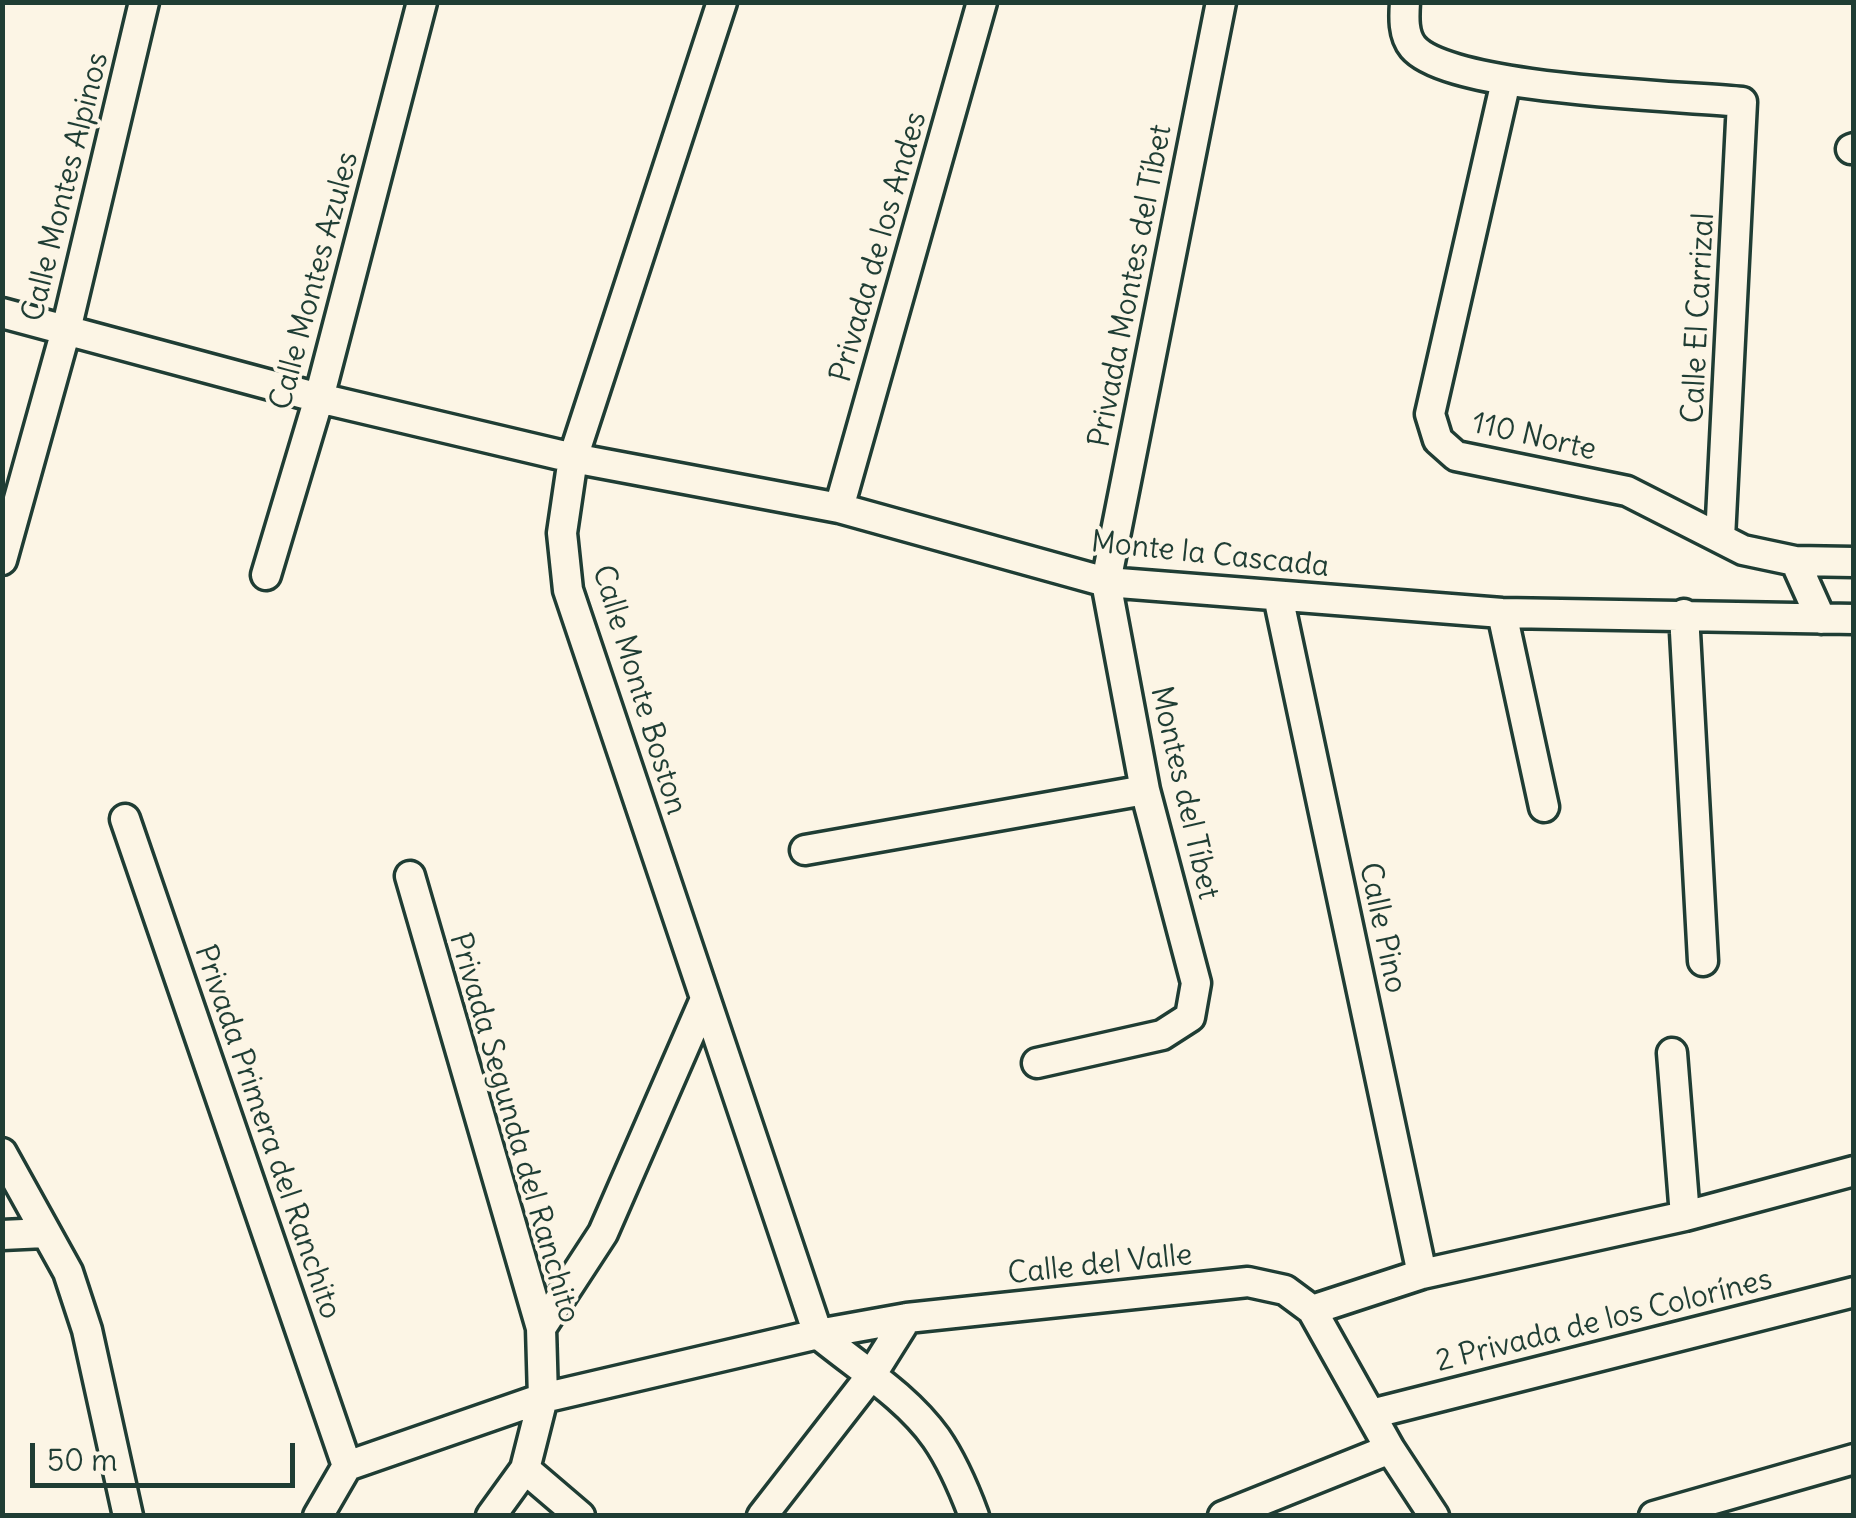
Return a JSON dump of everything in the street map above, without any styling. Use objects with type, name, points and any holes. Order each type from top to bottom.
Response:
[{"type":"street","name":"Calle Montes Alpinos","points":[[2,560],[66,330],[144,2]]},
{"type":"street","name":"Calle Montes Azules","points":[[266,576],[319,398],[422,2]]},
{"type":"street","name":"Calle Monte Boston","points":[[722,2],[573,458],[562,533],[568,590],[818,1334]]},
{"type":"street","name":"Privada de los Andes","points":[[839,508],[982,2]]},
{"type":"street","name":"Privada Montes del Tíbet","points":[[1106,582],[1221,2]]},
{"type":"street","points":[[1404,2],[1404,23],[1412,45],[1431,61],[1506,81]]},
{"type":"street","name":"Calle El Carrizal","points":[[1506,81],[1742,102],[1720,538]]},
{"type":"street","name":"110 Norte","points":[[1506,81],[1430,414],[1438,440],[1456,456],[1627,491],[1743,550],[1794,561],[1854,562]]},
{"type":"street","name":"Monte la Cascada","points":[[2,313],[319,398],[573,458],[839,508],[1106,582],[1502,613],[1854,619]]},
{"type":"street","points":[[1794,561],[1821,618]]},
{"type":"street","name":"Montes del Tíbet","points":[[1037,1064],[1162,1035],[1190,1017],[1196,983],[1145,790],[1106,582]]},
{"type":"street","name":"Calle Pino","points":[[1278,596],[1422,1274]]},
{"type":"street","points":[[1502,613],[1544,807]]},
{"type":"street","points":[[1684,614],[1703,961]]},
{"type":"street","points":[[805,850],[1145,790]]},
{"type":"street","name":"Privada Primera del Ranchito","points":[[125,819],[347,1466]]},
{"type":"street","name":"Privada Segunda del Ranchito","points":[[410,876],[541,1328],[543,1398],[525,1469]]},
{"type":"street","points":[[541,1328],[603,1233],[705,1000]]},
{"type":"street","points":[[1672,1052],[1686,1216]]},
{"type":"street","points":[[2,1153],[68,1272],[88,1330],[128,1516]]},
{"type":"street","points":[[1434,1516],[1390,1449],[1312,1310],[1422,1274],[1686,1216],[1854,1171]]},
{"type":"street","points":[[2,1236],[45,1233]]},
{"type":"street","name":"Calle del Valle","points":[[347,1466],[543,1398],[818,1334],[907,1318],[1248,1282],[1285,1290],[1312,1310]]},
{"type":"street","name":"2 Privada de los Colorínes","points":[[1370,1414],[1854,1292]]},
{"type":"street","points":[[762,1516],[870,1376],[907,1318]]},
{"type":"street","points":[[818,1334],[902,1402],[936,1438],[974,1516]]},
{"type":"street","points":[[1223,1516],[1390,1449]]},
{"type":"street","points":[[1654,1516],[1854,1459]]},
{"type":"street","points":[[318,1516],[347,1466]]},
{"type":"street","points":[[492,1516],[525,1469],[580,1516]]}]
